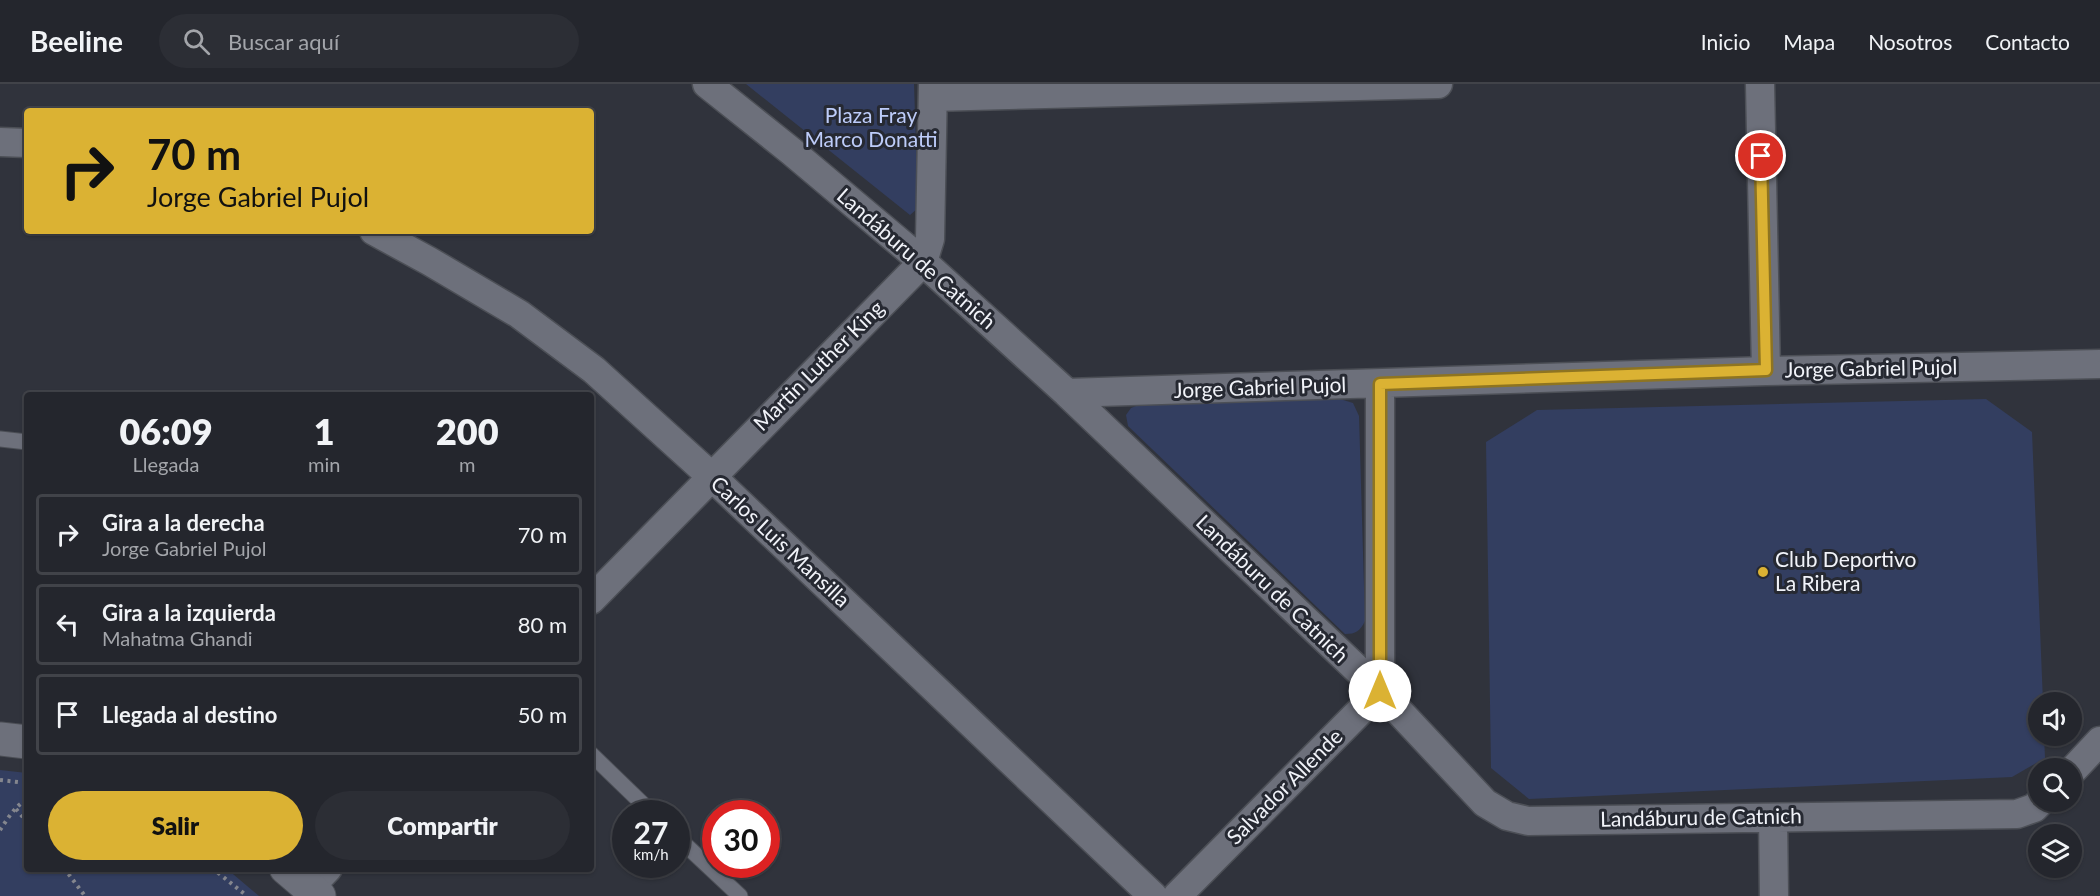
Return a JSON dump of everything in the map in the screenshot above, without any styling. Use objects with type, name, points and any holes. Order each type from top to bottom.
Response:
[{"type":"street","name":"Landáburu de Catnich","points":[[707,84],[923,262],[1067,393],[1380,691],[1485,803],[1507,816],[1528,821],[2017,814],[2028,810]]},
{"type":"street","points":[[923,262],[930,238],[933,91],[1438,84]]},
{"type":"street","points":[[1760,84],[1766,370]]},
{"type":"street","points":[[0,142],[24,143]]},
{"type":"street","name":"Carlos Luis Mansilla","points":[[379,234],[519,314],[594,370],[711,476],[1154,896]]},
{"type":"street","name":"Martin Luther King","points":[[594,597],[923,262]]},
{"type":"street","name":"Jorge Gabriel Pujol","points":[[1067,393],[1766,370],[2100,364]]},
{"type":"street","points":[[1380,384],[1380,691]]},
{"type":"street","name":"Salvador Allende","points":[[1177,896],[1380,691]]},
{"type":"street","points":[[0,739],[24,742]]},
{"type":"street","points":[[2082,760],[2100,741]]},
{"type":"street","points":[[1773,818],[1774,896]]},
{"type":"lane","points":[[0,439],[24,442]]},
{"type":"lane","points":[[594,757],[639,800]]},
{"type":"lane","points":[[690,849],[740,896]]},
{"type":"path","points":[[0,780],[24,783]]},
{"type":"path","points":[[0,830],[24,801]]},
{"type":"path","points":[[16,808],[24,818]]},
{"type":"path","points":[[66,872],[85,896]]},
{"type":"path","points":[[217,872],[247,896]]},
{"type":"green space","name":"Plaza Fray Marco Donatti","points":[[746,84],[914,84],[918,208],[910,215]]},
{"type":"green space","points":[[1340,399],[1353,403],[1359,416],[1365,621],[1357,631],[1345,634],[1128,426],[1126,415],[1131,408],[1141,404]]},
{"type":"green space","name":"Club Deportivo La Ribera","points":[[1986,399],[2032,432],[2043,692],[2028,692],[2028,746],[2044,746],[2045,758],[2028,758],[2028,768],[2012,777],[1529,799],[1491,768],[1486,442],[1537,410]]},
{"type":"green space","points":[[0,770],[24,773],[24,872],[231,872],[259,896],[0,896]]},
{"type":"place","name":"Club Deportivo La Ribera","points":[[1763,572]]},
{"type":"route","points":[[1380,691],[1380,384],[1766,370],[1761,156]]}]
